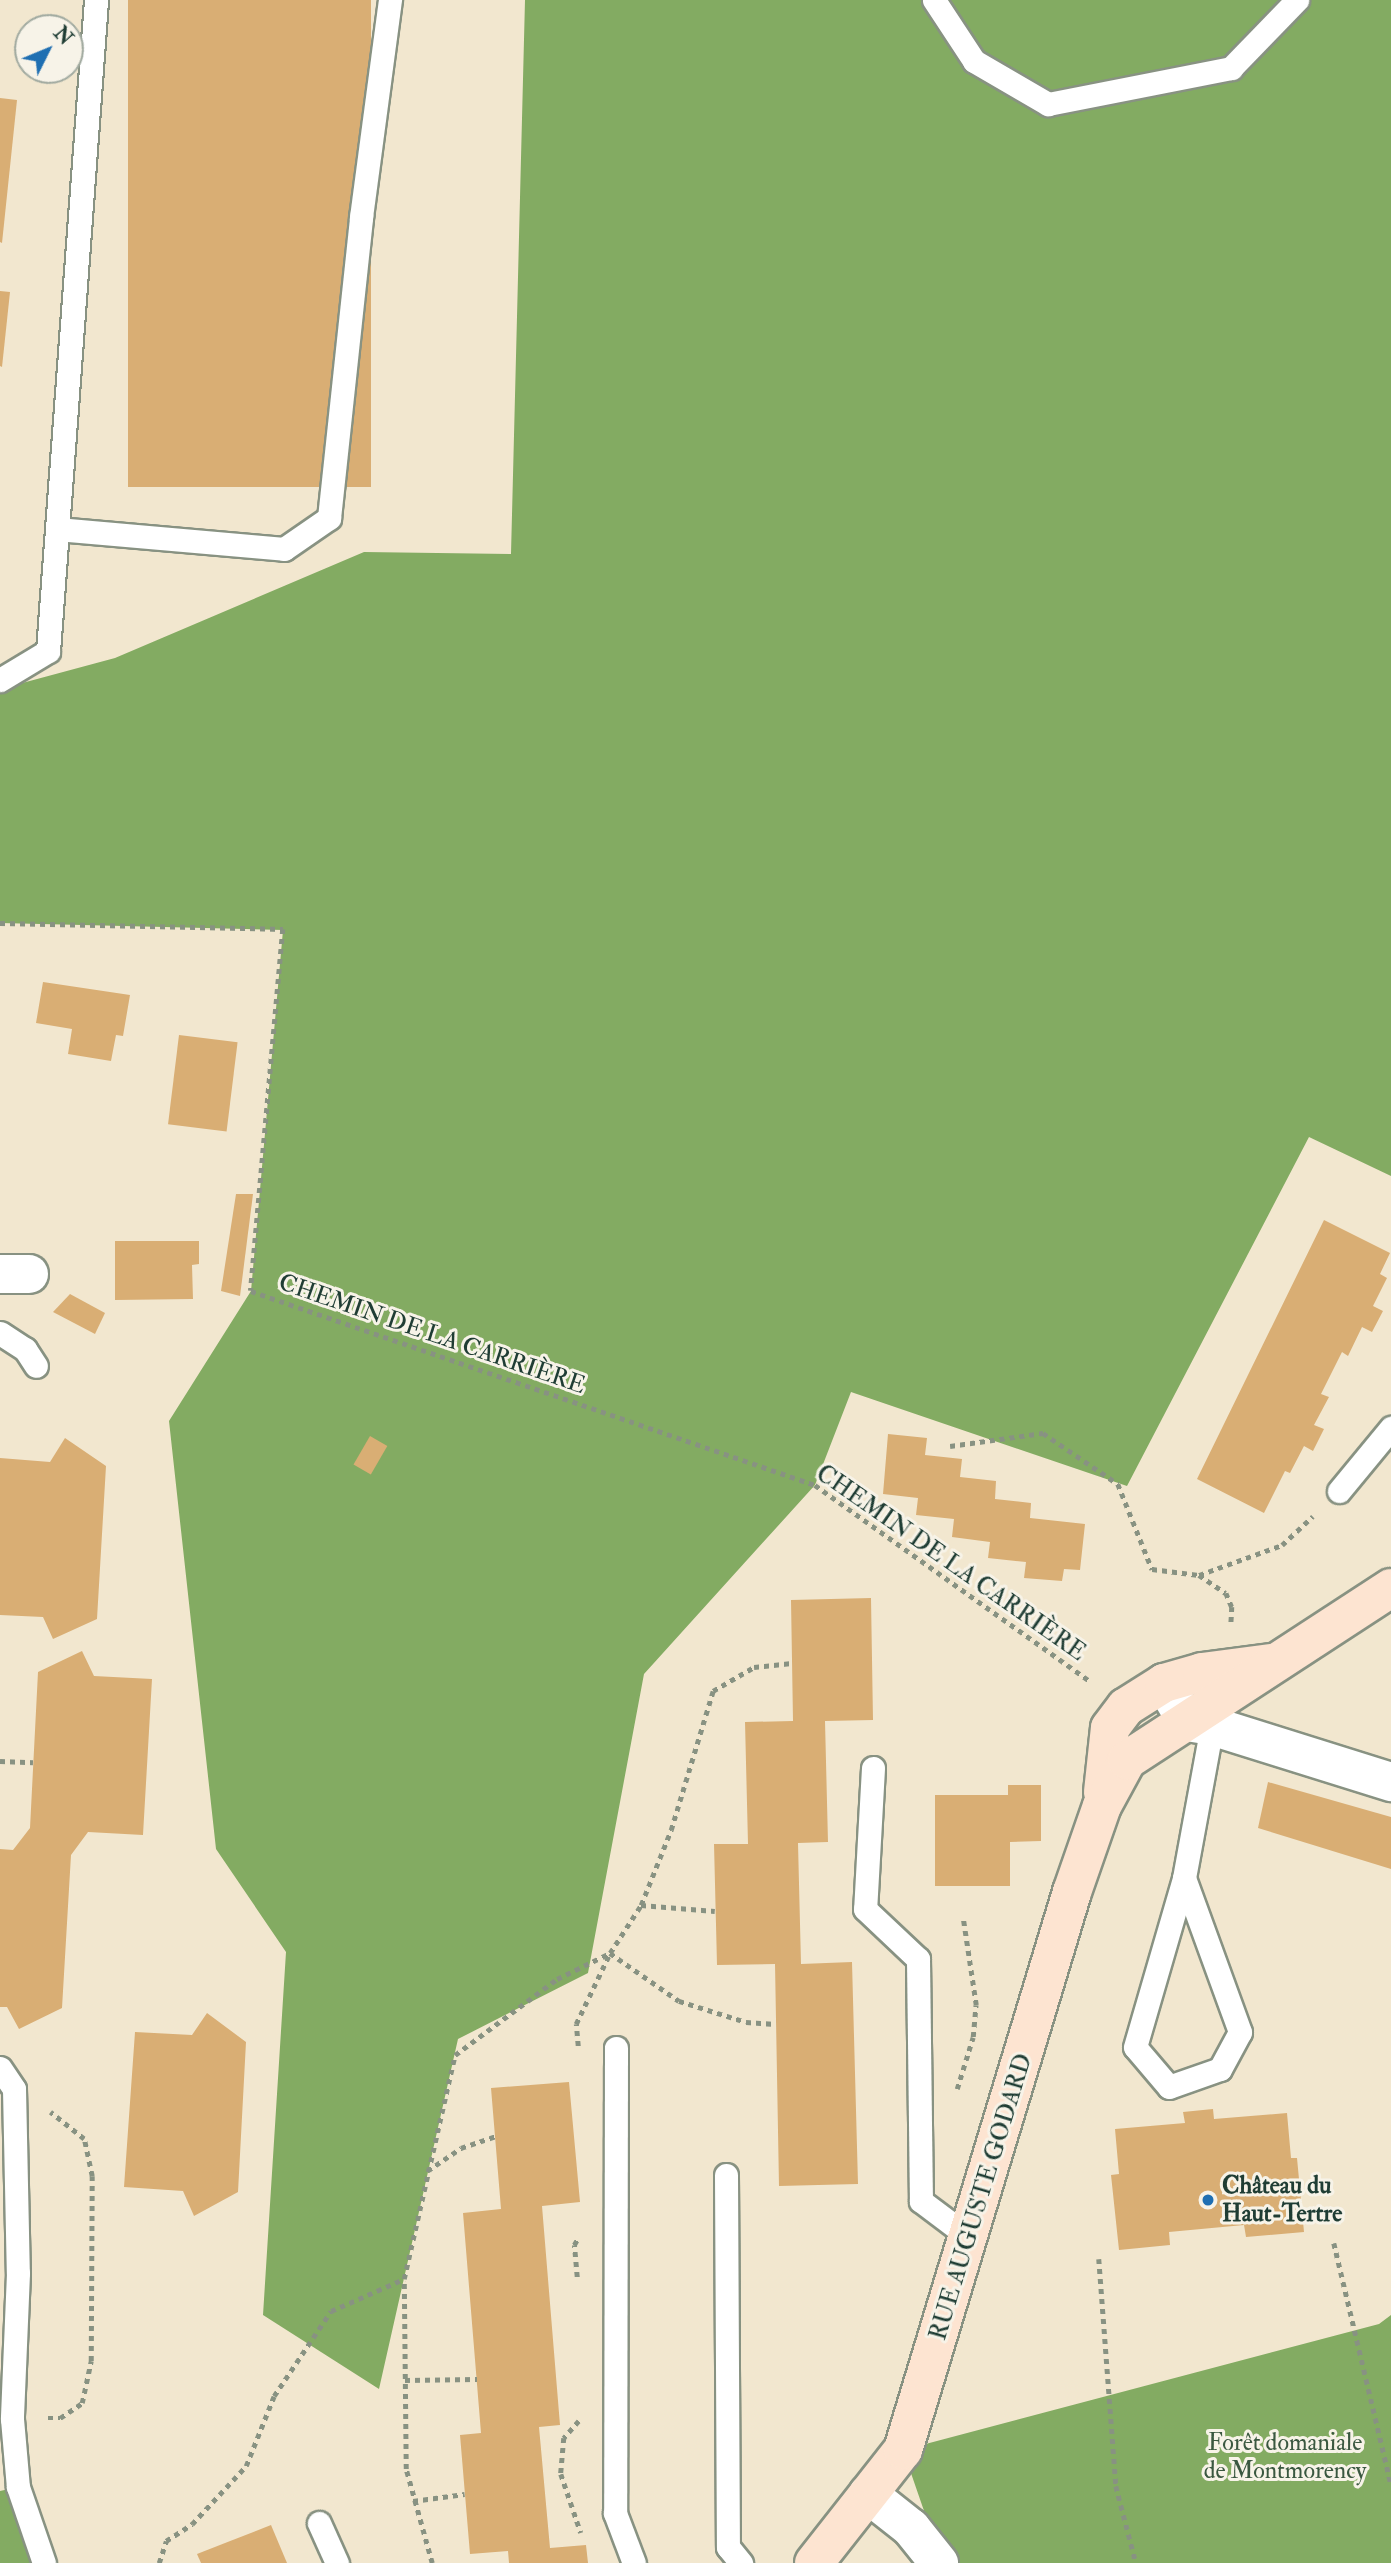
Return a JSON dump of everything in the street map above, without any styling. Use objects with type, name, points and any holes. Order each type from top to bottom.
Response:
[{"type":"street","points":[[1102,1806],[1127,1760],[1205,1706],[1391,1588]]},
{"type":"street","points":[[1102,1806],[1110,1728],[1126,1707],[1164,1683],[1205,1706],[1391,1782]]},
{"type":"street","name":"RUE AUGUSTE GODARD","points":[[814,2563],[903,2450],[1102,1806]]},
{"type":"street","points":[[868,2494],[911,2528],[939,2563]]},
{"type":"lane","points":[[0,680],[48,651],[96,0]]},
{"type":"lane","points":[[57,529],[284,549],[329,518],[390,0]]},
{"type":"lane","points":[[934,0],[974,61],[1048,104],[1231,68],[1297,0]]},
{"type":"lane","points":[[0,1333],[25,1349],[36,1366]]},
{"type":"lane","points":[[1339,1491],[1391,1428]]},
{"type":"lane","points":[[1184,1878],[1240,2032],[1220,2069],[1169,2087],[1135,2047],[1184,1878],[1205,1706]]},
{"type":"lane","points":[[873,1768],[865,1909],[918,1959],[921,2201],[969,2237]]},
{"type":"lane","points":[[616,2048],[615,2513],[634,2563]]},
{"type":"lane","points":[[0,2068],[14,2089],[18,2273],[12,2420],[18,2487],[44,2563]]},
{"type":"lane","points":[[726,2175],[728,2546],[741,2563]]},
{"type":"lane","points":[[319,2523],[337,2563]]},
{"type":"path","name":"CHEMIN DE LA CARRIÈRE","points":[[0,923],[283,929],[251,1291],[815,1485],[1089,1681]]},
{"type":"path","points":[[950,1446],[1043,1433],[1118,1484],[1152,1569],[1199,1575],[1282,1545],[1339,1491]]},
{"type":"path","points":[[432,2563],[406,2469],[404,2279],[454,2055],[558,1979],[610,1953],[640,1905],[671,1830],[713,1691],[754,1667],[792,1663]]},
{"type":"path","points":[[0,1761],[33,1762]]},
{"type":"path","points":[[640,1905],[715,1911]]},
{"type":"path","points":[[954,2097],[973,2037],[976,2004],[963,1918]]},
{"type":"path","points":[[610,1953],[678,2001],[746,2022],[776,2024]]},
{"type":"path","points":[[12,2420],[60,2418],[82,2403],[91,2361],[92,2176],[84,2139],[14,2089]]},
{"type":"path","points":[[426,2171],[461,2148],[495,2136]]},
{"type":"path","points":[[1334,2244],[1391,2486]]},
{"type":"path","points":[[1099,2259],[1116,2486],[1136,2563]]},
{"type":"path","points":[[159,2563],[166,2541],[192,2524],[246,2466],[274,2396],[331,2311],[404,2279]]},
{"type":"path","points":[[405,2380],[477,2379]]},
{"type":"path","points":[[413,2501],[465,2494]]},
{"type":"green space","points":[[525,0],[1391,0],[1391,1176],[1309,1137],[1127,1486],[851,1392],[815,1485],[644,1674],[588,1973],[458,2039],[379,2389],[263,2315],[286,1952],[216,1849],[169,1421],[251,1291],[283,930],[0,923],[0,689],[115,658],[364,552],[511,554]]},
{"type":"green space","name":"Forêt domaniale de Montmorency","points":[[1391,2315],[1391,2563],[942,2563],[903,2450],[1379,2324]]},
{"type":"green space","points":[[18,2487],[44,2563],[0,2563],[0,2491]]},
{"type":"building","points":[[128,0],[371,0],[371,487],[128,487]]},
{"type":"building","points":[[0,98],[17,100],[2,243],[0,242]]},
{"type":"building","points":[[0,291],[10,292],[2,367],[0,366]]},
{"type":"building","points":[[43,982],[130,995],[123,1036],[116,1035],[111,1061],[68,1054],[72,1029],[36,1023]]},
{"type":"building","points":[[179,1035],[238,1042],[227,1132],[168,1124]]},
{"type":"building","points":[[236,1194],[253,1194],[240,1296],[221,1291]]},
{"type":"building","points":[[1324,1220],[1390,1253],[1380,1274],[1387,1278],[1373,1306],[1383,1311],[1372,1332],[1362,1327],[1348,1356],[1342,1352],[1321,1394],[1329,1397],[1314,1425],[1324,1429],[1313,1451],[1304,1446],[1290,1473],[1285,1471],[1264,1513],[1197,1479]]},
{"type":"building","points":[[115,1241],[199,1241],[199,1264],[192,1265],[193,1299],[115,1300]]},
{"type":"building","points":[[70,1294],[105,1313],[95,1334],[53,1312]]},
{"type":"building","points":[[888,1434],[927,1438],[925,1455],[962,1459],[960,1477],[996,1481],[995,1499],[1031,1503],[1030,1518],[1085,1524],[1080,1570],[1064,1569],[1062,1581],[1024,1578],[1026,1562],[988,1558],[990,1542],[952,1537],[954,1519],[916,1515],[918,1498],[883,1494]]},
{"type":"building","points":[[370,1436],[387,1446],[371,1475],[354,1465]]},
{"type":"building","points":[[65,1438],[106,1466],[97,1619],[53,1639],[43,1617],[0,1615],[0,1458],[50,1462]]},
{"type":"building","points":[[871,1598],[873,1720],[825,1721],[828,1842],[798,1843],[801,1964],[852,1962],[858,2184],[779,2186],[775,1964],[717,1965],[714,1844],[748,1844],[745,1722],[793,1721],[791,1600]]},
{"type":"building","points":[[82,1651],[94,1676],[152,1679],[143,1835],[88,1832],[71,1855],[62,2008],[19,2029],[7,2007],[0,2007],[0,1849],[13,1850],[30,1828],[38,1672]]},
{"type":"building","points":[[1268,1782],[1391,1817],[1391,1869],[1258,1828]]},
{"type":"building","points":[[1008,1785],[1041,1785],[1041,1841],[1010,1842],[1010,1886],[935,1886],[935,1795],[1008,1795]]},
{"type":"building","points":[[207,2013],[246,2042],[238,2192],[194,2216],[183,2191],[124,2187],[135,2032],[192,2035]]},
{"type":"building","points":[[569,2082],[580,2202],[542,2206],[560,2425],[539,2427],[550,2548],[586,2545],[588,2563],[509,2563],[508,2551],[470,2554],[460,2435],[481,2433],[463,2213],[501,2209],[491,2088]]},
{"type":"building","name":"Château du Haut-Tertre","points":[[1213,2109],[1214,2119],[1287,2113],[1291,2158],[1297,2158],[1304,2232],[1246,2237],[1244,2225],[1169,2232],[1170,2245],[1119,2250],[1111,2175],[1119,2174],[1115,2129],[1185,2123],[1183,2112]]},
{"type":"building","points":[[271,2525],[287,2563],[201,2563],[197,2554]]},
{"type":"place","name":"Château du Haut-Tertre","points":[[1208,2200]]}]
